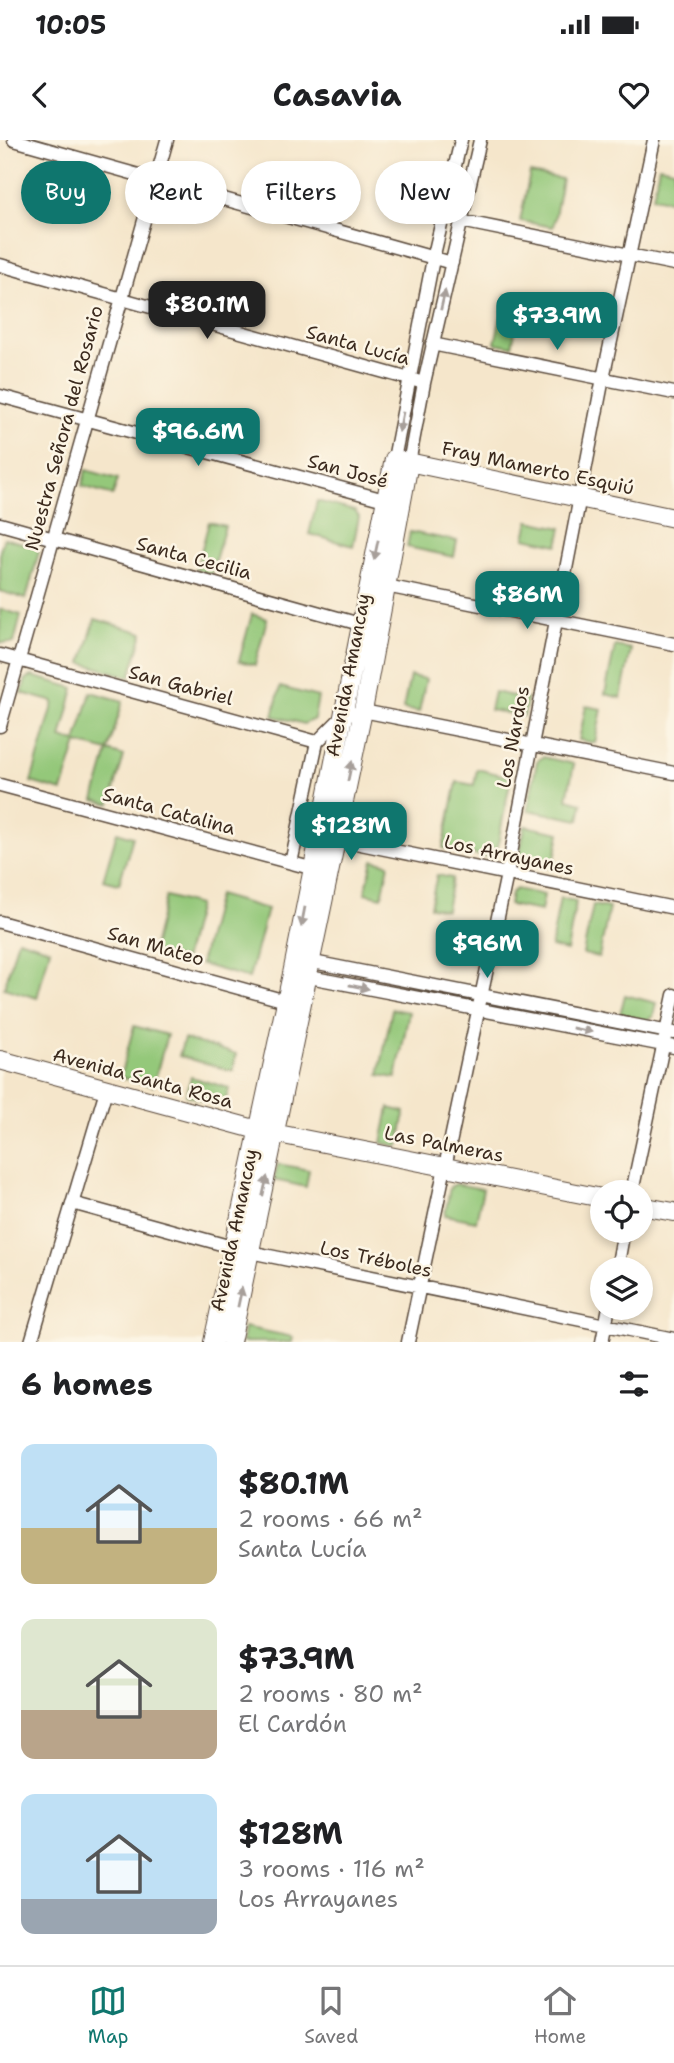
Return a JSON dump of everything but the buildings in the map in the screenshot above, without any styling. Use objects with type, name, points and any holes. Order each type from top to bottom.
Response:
[{"type":"street","points":[[14,140],[125,172]]},
{"type":"street","name":"Nuestra Señora del Rosario","points":[[161,161],[167,140]]},
{"type":"street","name":"Avenida Amancay","points":[[402,461],[409,380],[433,259],[461,140]]},
{"type":"street","name":"Los Nardos","points":[[408,1342],[506,874],[603,378],[654,140]]},
{"type":"street","name":"Avenida Amancay","points":[[473,161],[477,141]]},
{"type":"street","points":[[227,201],[452,263]]},
{"type":"street","points":[[475,223],[674,264]]},
{"type":"street","name":"Nuestra Señora del Rosario","points":[[0,726],[142,224]]},
{"type":"street","name":"Avenida Amancay","points":[[213,1342],[258,1130],[293,1003],[321,871],[342,717],[360,624],[424,383],[460,224]]},
{"type":"street","name":"Santa Lucía","points":[[0,265],[424,383]]},
{"type":"street","points":[[432,344],[674,393]]},
{"type":"street","name":"San José","points":[[0,396],[394,502]]},
{"type":"street","name":"Fray Mamerto Esquiú","points":[[402,461],[674,518]]},
{"type":"street","name":"Avenida Amancay","points":[[321,871],[336,839],[363,711],[386,586],[394,502]]},
{"type":"street","name":"Santa Cecilia","points":[[0,524],[378,630]]},
{"type":"street","points":[[386,586],[674,644]]},
{"type":"street","name":"San Gabriel","points":[[0,655],[317,742]]},
{"type":"street","points":[[291,863],[317,742],[342,717],[363,711],[674,773]]},
{"type":"street","name":"Santa Catalina","points":[[0,785],[321,871]]},
{"type":"street","name":"Los Arrayanes","points":[[336,839],[674,908]]},
{"type":"street","name":"San Mateo","points":[[0,922],[293,1003]]},
{"type":"street","points":[[301,968],[481,996],[670,1032]]},
{"type":"street","points":[[301,968],[478,1010],[669,1046]]},
{"type":"street","points":[[635,1180],[669,1046],[674,995]]},
{"type":"street","name":"Avenida Amancay","points":[[231,1342],[276,1132],[293,1003]]},
{"type":"street","name":"Avenida Santa Rosa","points":[[1,1065],[258,1130],[276,1132]]},
{"type":"street","points":[[31,1342],[106,1090]]},
{"type":"street","name":"Las Palmeras","points":[[276,1132],[590,1196]]},
{"type":"street","name":"Los Tréboles","points":[[72,1203],[231,1248],[674,1339]]},
{"type":"street","points":[[653,1208],[674,1212]]},
{"type":"street","points":[[602,1342],[606,1320]]},
{"type":"green space","points":[[659,166],[674,169],[674,201],[653,197]]},
{"type":"green space","points":[[530,173],[562,179],[553,227],[520,221]]},
{"type":"green space","points":[[506,295],[522,298],[512,346],[495,343]]},
{"type":"green space","points":[[86,470],[118,479],[113,495],[82,486]]},
{"type":"green space","points":[[317,501],[355,511],[359,517],[353,546],[309,534]]},
{"type":"green space","points":[[529,521],[562,528],[558,545],[525,538]]},
{"type":"green space","points":[[209,522],[225,526],[211,574],[196,570]]},
{"type":"green space","points":[[410,532],[457,541],[454,557],[407,547]]},
{"type":"green space","points":[[4,538],[36,547],[39,552],[26,599],[0,591],[0,551]]},
{"type":"green space","points":[[519,570],[551,576],[547,592],[516,585]]},
{"type":"green space","points":[[0,609],[21,615],[14,643],[0,643]]},
{"type":"green space","points":[[252,614],[267,619],[255,665],[239,661]]},
{"type":"green space","points":[[95,619],[143,633],[130,677],[82,663]]},
{"type":"green space","points":[[615,646],[631,649],[621,698],[605,694]]},
{"type":"green space","points":[[32,676],[74,688],[61,738],[76,742],[91,692],[123,701],[108,751],[77,743],[62,791],[31,782],[54,702],[22,693],[26,679]]},
{"type":"green space","points":[[410,676],[426,679],[419,712],[403,709]]},
{"type":"green space","points":[[280,687],[318,697],[314,719],[304,724],[273,716]]},
{"type":"green space","points":[[494,692],[527,699],[524,716],[490,710]]},
{"type":"green space","points":[[586,706],[602,709],[595,743],[579,740]]},
{"type":"green space","points":[[108,751],[124,756],[110,804],[94,800]]},
{"type":"green space","points":[[543,757],[574,764],[567,799],[582,803],[579,820],[528,810],[537,761]]},
{"type":"green space","points":[[477,769],[511,777],[496,854],[491,858],[443,848],[457,782],[474,785]]},
{"type":"green space","points":[[525,826],[560,833],[553,868],[523,862],[519,857]]},
{"type":"green space","points":[[117,832],[133,837],[119,884],[103,880]]},
{"type":"green space","points":[[373,860],[389,864],[382,897],[365,893]]},
{"type":"green space","points":[[437,875],[452,878],[446,910],[430,907]]},
{"type":"green space","points":[[516,889],[544,895],[541,911],[509,905],[511,893]]},
{"type":"green space","points":[[218,895],[267,909],[249,978],[200,964]]},
{"type":"green space","points":[[166,896],[198,905],[184,960],[152,951]]},
{"type":"green space","points":[[560,898],[576,901],[567,951],[551,947]]},
{"type":"green space","points":[[593,905],[609,908],[599,957],[583,954]]},
{"type":"green space","points":[[18,939],[50,949],[37,998],[4,988]]},
{"type":"green space","points":[[625,995],[656,1003],[653,1017],[646,1020],[620,1014]]},
{"type":"green space","points":[[392,1009],[409,1012],[396,1078],[379,1075]]},
{"type":"green space","points":[[134,1026],[167,1035],[153,1086],[120,1077]]},
{"type":"green space","points":[[184,1039],[236,1054],[233,1071],[179,1056]]},
{"type":"green space","points":[[191,1077],[229,1088],[227,1097],[217,1104],[186,1095]]},
{"type":"green space","points":[[389,1108],[405,1112],[399,1146],[382,1143]]},
{"type":"green space","points":[[278,1164],[309,1170],[306,1187],[274,1180]]},
{"type":"green space","points":[[456,1184],[483,1189],[476,1221],[445,1215],[450,1187]]},
{"type":"green space","points":[[244,1327],[293,1337],[292,1342],[242,1342]]}]
